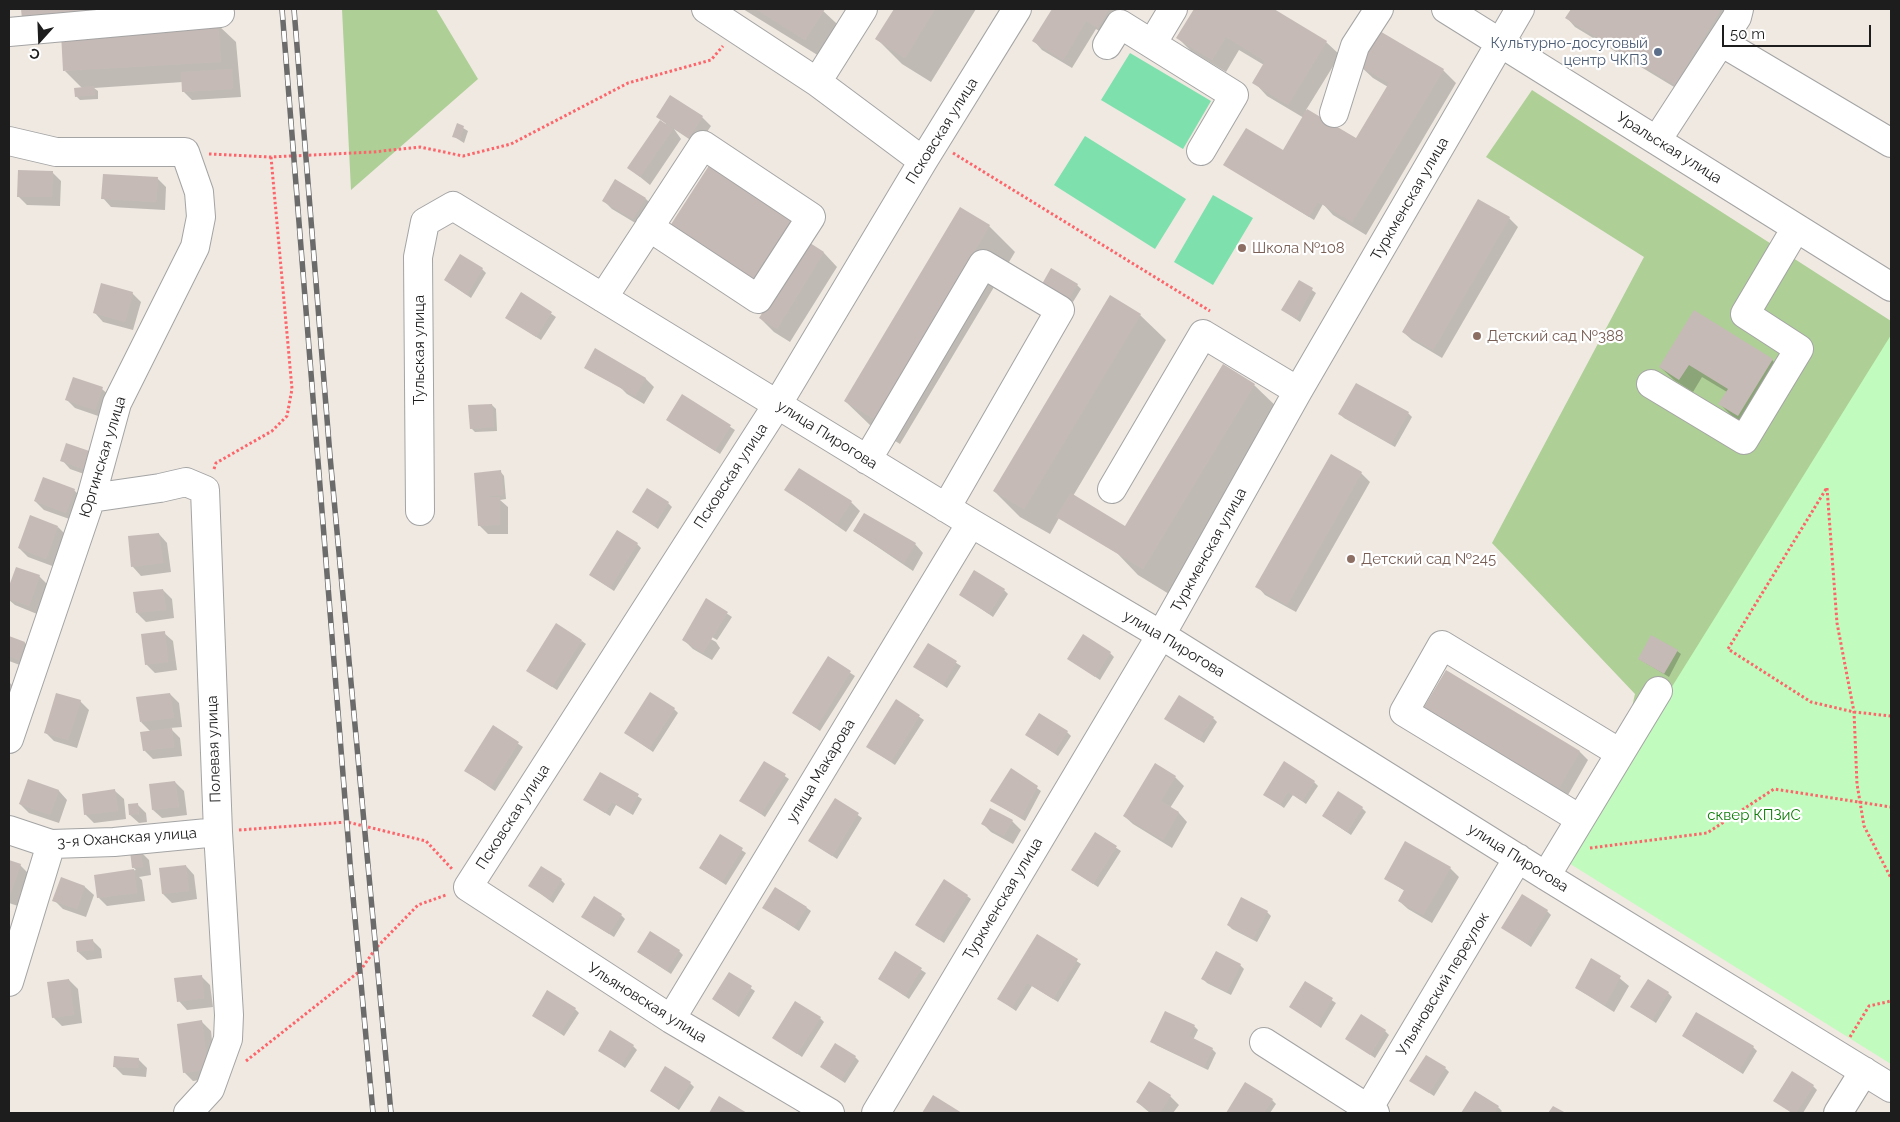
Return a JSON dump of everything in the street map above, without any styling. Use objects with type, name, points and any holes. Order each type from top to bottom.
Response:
[{"type":"street","points":[[706,9],[738,28],[817,82],[929,152]]},
{"type":"street","points":[[817,82],[863,9]]},
{"type":"street","name":"Псковская улица","points":[[468,887],[777,404],[1017,9]]},
{"type":"street","points":[[1152,44],[1173,9]]},
{"type":"street","points":[[1334,113],[1355,46],[1379,9]]},
{"type":"street","name":"Уральская улица","points":[[1446,9],[1891,287]]},
{"type":"street","name":"Туркменская улица","points":[[876,1113],[1161,635],[1298,392],[1520,9]]},
{"type":"street","points":[[1657,140],[1738,17],[1739,9]]},
{"type":"street","points":[[9,32],[220,14]]},
{"type":"street","points":[[1107,45],[1120,24],[1234,95],[1201,151]]},
{"type":"street","points":[[1721,42],[1891,143]]},
{"type":"street","points":[[9,141],[56,152],[185,152]]},
{"type":"street","points":[[603,298],[649,228],[703,146],[811,217],[758,299],[649,228]]},
{"type":"street","name":"Юргинская улица","points":[[9,739],[91,498],[116,403],[195,247],[201,217],[199,192],[185,152]]},
{"type":"street","name":"улица Пирогова","points":[[453,206],[970,523],[1161,635],[1546,876],[1891,1088]]},
{"type":"street","name":"Тульская улица","points":[[420,511],[418,257],[425,222],[453,206]]},
{"type":"street","points":[[1651,384],[1744,440],[1799,349],[1744,314],[1796,228]]},
{"type":"street","points":[[867,460],[983,264],[1060,310],[946,508]]},
{"type":"street","points":[[1112,489],[1202,334],[1298,392]]},
{"type":"street","points":[[91,498],[160,488],[186,482],[204,490]]},
{"type":"street","name":"Полевая улица","points":[[188,1113],[210,1089],[228,1040],[229,1015],[218,832],[204,490]]},
{"type":"street","name":"улица Макарова","points":[[671,1019],[970,523]]},
{"type":"street","points":[[1580,819],[1404,712],[1442,645],[1620,753]]},
{"type":"street","points":[[1546,876],[1658,691]]},
{"type":"street","name":"3-я Оханская улица","points":[[9,830],[51,844],[114,842],[218,832]]},
{"type":"street","points":[[9,982],[51,844]]},
{"type":"street","name":"Ульяновский переулок","points":[[1372,1111],[1518,858]]},
{"type":"street","name":"Ульяновская улица","points":[[468,887],[671,1019],[830,1113]]},
{"type":"street","points":[[1264,1042],[1372,1111]]},
{"type":"street","points":[[1838,1113],[1864,1071]]},
{"type":"path","points":[[185,152],[271,157],[373,152],[420,147],[464,156],[511,144],[628,83],[711,60],[738,28]]},
{"type":"path","points":[[929,152],[1217,315]]},
{"type":"path","points":[[204,490],[216,463],[272,430],[287,416],[292,389],[271,157]]},
{"type":"path","points":[[1891,716],[1854,712],[1811,702],[1728,649],[1827,488],[1837,623],[1854,712],[1857,784],[1864,826],[1891,878]]},
{"type":"path","points":[[1561,851],[1707,833],[1774,788],[1891,807]]},
{"type":"path","points":[[218,832],[347,822],[364,825],[426,841],[468,887],[418,905],[376,948],[360,971],[240,1066]]},
{"type":"path","points":[[1838,1055],[1869,1006],[1891,1001]]},
{"type":"green space","points":[[342,9],[436,9],[478,79],[351,190]]},
{"type":"green space","points":[[1130,53],[1211,101],[1183,149],[1101,100]]},
{"type":"green space","points":[[1532,90],[1891,321],[1891,960],[1593,875],[1635,694],[1492,543],[1644,257],[1486,157]]},
{"type":"green space","points":[[1085,136],[1186,199],[1155,249],[1054,185]]},
{"type":"green space","points":[[1213,195],[1253,218],[1213,285],[1174,262]]},
{"type":"green space","name":"сквер КПЗиС","points":[[1891,335],[1891,1064],[1564,860]]},
{"type":"building","points":[[21,9],[123,9],[22,19]]},
{"type":"building","points":[[756,9],[825,9],[805,40]]},
{"type":"building","points":[[894,9],[935,9],[905,58],[875,39]]},
{"type":"building","points":[[1052,9],[1109,9],[1098,28],[1086,21],[1063,60],[1032,41]]},
{"type":"building","points":[[1194,9],[1274,9],[1327,41],[1288,105],[1252,83],[1265,61],[1226,37],[1212,60],[1176,38]]},
{"type":"building","name":"Культурно-досуговый центр ЧКПЗ","points":[[1571,9],[1721,9],[1675,85],[1565,18]]},
{"type":"building","points":[[218,23],[221,62],[63,71],[61,33]]},
{"type":"building","points":[[1378,30],[1444,69],[1352,222],[1318,202],[1309,217],[1223,165],[1246,128],[1283,150],[1307,109],[1356,138],[1389,83],[1358,65]]},
{"type":"building","points":[[232,69],[233,89],[182,92],[181,72]]},
{"type":"building","points":[[94,86],[95,95],[75,97],[74,88]]},
{"type":"building","points":[[670,95],[703,116],[689,138],[656,117]]},
{"type":"building","points":[[660,120],[673,129],[640,177],[627,168]]},
{"type":"building","points":[[457,123],[464,126],[460,139],[452,137]]},
{"type":"building","points":[[710,164],[799,221],[758,286],[668,229]]},
{"type":"building","points":[[18,170],[53,171],[52,197],[17,197]]},
{"type":"building","points":[[103,174],[158,177],[156,202],[101,199]]},
{"type":"building","points":[[615,179],[646,198],[633,219],[602,201]]},
{"type":"building","points":[[1478,199],[1510,217],[1433,350],[1402,332]]},
{"type":"building","points":[[960,207],[990,225],[874,419],[844,401]]},
{"type":"building","points":[[807,241],[824,252],[777,329],[759,318]]},
{"type":"building","points":[[460,254],[483,268],[467,295],[444,280]]},
{"type":"building","points":[[1051,268],[1078,284],[1069,299],[1042,284]]},
{"type":"building","points":[[1299,280],[1313,288],[1296,319],[1281,310]]},
{"type":"building","points":[[101,283],[133,292],[125,322],[93,313]]},
{"type":"building","points":[[521,292],[552,312],[536,337],[505,318]]},
{"type":"building","points":[[1110,295],[1141,314],[1024,509],[993,491]]},
{"type":"building","points":[[1694,310],[1773,359],[1738,416],[1718,404],[1728,389],[1689,365],[1679,380],[1659,367]]},
{"type":"building","points":[[595,348],[646,378],[635,396],[584,368]]},
{"type":"building","points":[[1223,364],[1255,384],[1143,569],[1056,517],[1071,493],[1125,526]]},
{"type":"building","points":[[73,377],[103,387],[95,410],[65,400]]},
{"type":"building","points":[[1356,383],[1409,412],[1391,444],[1338,414]]},
{"type":"building","points":[[682,394],[731,425],[715,451],[666,420]]},
{"type":"building","points":[[492,404],[494,427],[470,429],[468,405]]},
{"type":"building","points":[[66,443],[98,454],[92,472],[60,461]]},
{"type":"building","points":[[1331,454],[1362,472],[1287,605],[1255,587]]},
{"type":"building","points":[[799,468],[852,501],[837,524],[784,490]]},
{"type":"building","points":[[501,470],[503,495],[482,497],[500,497],[500,525],[478,526],[474,473]]},
{"type":"building","points":[[43,477],[75,489],[66,513],[34,501]]},
{"type":"building","points":[[647,488],[669,502],[654,526],[632,512]]},
{"type":"building","points":[[864,513],[916,543],[904,563],[853,531]]},
{"type":"building","points":[[30,515],[58,526],[46,559],[18,548]]},
{"type":"building","points":[[617,530],[638,543],[610,588],[589,575]]},
{"type":"building","points":[[159,533],[163,563],[131,567],[128,536]]},
{"type":"building","points":[[16,567],[40,575],[29,606],[9,599],[9,586]]},
{"type":"building","points":[[974,570],[1005,589],[989,614],[959,595]]},
{"type":"building","points":[[163,589],[166,610],[136,613],[133,592]]},
{"type":"building","points":[[706,598],[728,612],[703,653],[682,640]]},
{"type":"building","points":[[556,623],[582,640],[552,687],[526,671]]},
{"type":"building","points":[[165,631],[168,662],[145,665],[141,634]]},
{"type":"building","points":[[1083,634],[1111,652],[1095,677],[1067,659]]},
{"type":"building","points":[[1651,635],[1678,650],[1664,674],[1638,659]]},
{"type":"building","points":[[9,636],[25,642],[19,660],[9,656]]},
{"type":"building","points":[[928,643],[957,661],[943,685],[913,667]]},
{"type":"building","points":[[828,656],[851,671],[816,728],[792,713]]},
{"type":"building","points":[[1446,670],[1580,751],[1559,788],[1424,707]]},
{"type":"building","points":[[650,692],[675,708],[649,749],[624,733]]},
{"type":"building","points":[[56,693],[81,700],[68,740],[44,733]]},
{"type":"building","points":[[170,693],[174,718],[140,722],[136,697]]},
{"type":"building","points":[[1179,695],[1214,717],[1199,740],[1164,719]]},
{"type":"building","points":[[896,699],[920,715],[891,762],[866,747]]},
{"type":"building","points":[[1039,713],[1068,731],[1054,753],[1025,735]]},
{"type":"building","points":[[493,725],[519,742],[491,787],[464,771]]},
{"type":"building","points":[[172,728],[174,747],[143,751],[140,732]]},
{"type":"building","points":[[764,761],[786,774],[761,814],[739,801]]},
{"type":"building","points":[[1284,761],[1315,781],[1302,801],[1288,792],[1280,805],[1263,795]]},
{"type":"building","points":[[1155,763],[1176,776],[1161,801],[1179,812],[1163,840],[1123,816]]},
{"type":"building","points":[[1011,768],[1038,786],[1021,818],[990,801]]},
{"type":"building","points":[[600,772],[639,794],[629,812],[612,802],[605,813],[583,800]]},
{"type":"building","points":[[28,779],[59,790],[50,815],[19,804]]},
{"type":"building","points":[[175,781],[179,807],[152,810],[149,784]]},
{"type":"building","points":[[115,789],[118,811],[84,815],[82,794]]},
{"type":"building","points":[[1338,791],[1363,807],[1347,832],[1322,816]]},
{"type":"building","points":[[835,798],[859,813],[832,856],[808,841]]},
{"type":"building","points":[[138,803],[139,814],[129,815],[128,804]]},
{"type":"building","points":[[990,808],[1013,820],[1004,836],[981,824]]},
{"type":"building","points":[[1095,832],[1117,846],[1093,884],[1071,870]]},
{"type":"building","points":[[720,834],[743,848],[722,882],[699,868]]},
{"type":"building","points":[[1405,841],[1451,867],[1423,915],[1398,901],[1404,890],[1384,879]]},
{"type":"building","points":[[140,850],[143,867],[132,868],[130,851]]},
{"type":"building","points":[[9,860],[21,864],[9,898]]},
{"type":"building","points":[[186,865],[189,891],[162,894],[159,868]]},
{"type":"building","points":[[541,866],[562,879],[549,899],[528,886]]},
{"type":"building","points":[[134,869],[137,893],[97,898],[94,875]]},
{"type":"building","points":[[61,877],[85,886],[77,909],[52,901]]},
{"type":"building","points":[[944,879],[968,895],[939,940],[915,925]]},
{"type":"building","points":[[775,887],[807,907],[794,927],[762,908]]},
{"type":"building","points":[[1522,894],[1548,910],[1527,944],[1501,928]]},
{"type":"building","points":[[594,896],[622,914],[609,934],[581,917]]},
{"type":"building","points":[[1241,897],[1268,911],[1253,939],[1227,925]]},
{"type":"building","points":[[650,931],[680,950],[667,971],[637,952]]},
{"type":"building","points":[[1037,934],[1078,959],[1053,999],[1027,983],[1012,1008],[997,999]]},
{"type":"building","points":[[93,939],[94,950],[77,952],[76,941]]},
{"type":"building","points":[[895,951],[922,968],[905,996],[878,979]]},
{"type":"building","points":[[1216,951],[1241,964],[1227,992],[1201,979]]},
{"type":"building","points":[[1591,958],[1621,976],[1605,1005],[1575,988]]},
{"type":"building","points":[[729,972],[752,986],[735,1014],[712,999]]},
{"type":"building","points":[[202,975],[204,998],[177,1002],[174,978]]},
{"type":"building","points":[[69,979],[74,1015],[52,1018],[47,982]]},
{"type":"building","points":[[1648,979],[1669,992],[1652,1020],[1630,1007]]},
{"type":"building","points":[[1305,981],[1333,998],[1317,1025],[1289,1007]]},
{"type":"building","points":[[547,990],[576,1008],[560,1033],[532,1016]]},
{"type":"building","points":[[795,1001],[821,1017],[797,1054],[772,1038]]},
{"type":"building","points":[[1165,1011],[1195,1025],[1189,1036],[1213,1048],[1204,1067],[1150,1042]]},
{"type":"building","points":[[1696,1012],[1754,1046],[1739,1071],[1682,1036]]},
{"type":"building","points":[[1361,1014],[1386,1030],[1370,1055],[1345,1039]]},
{"type":"building","points":[[202,1020],[208,1070],[183,1073],[177,1024]]},
{"type":"building","points":[[610,1030],[634,1045],[621,1065],[598,1051]]},
{"type":"building","points":[[835,1043],[856,1056],[841,1080],[820,1067]]},
{"type":"building","points":[[1426,1055],[1446,1067],[1429,1093],[1409,1081]]},
{"type":"building","points":[[114,1056],[139,1058],[138,1068],[113,1067]]},
{"type":"building","points":[[665,1066],[691,1082],[675,1107],[650,1091]]},
{"type":"building","points":[[1792,1071],[1814,1085],[1796,1113],[1792,1113],[1773,1101]]},
{"type":"building","points":[[1149,1081],[1171,1095],[1160,1113],[1154,1113],[1136,1102]]},
{"type":"building","points":[[1245,1082],[1273,1099],[1264,1113],[1226,1113]]},
{"type":"building","points":[[1475,1091],[1499,1106],[1494,1113],[1461,1113]]},
{"type":"building","points":[[933,1095],[962,1113],[922,1113]]},
{"type":"building","points":[[719,1096],[747,1113],[709,1113]]},
{"type":"building","points":[[1553,1106],[1566,1113],[1548,1113]]},
{"type":"railway","points":[[282,9],[351,875],[373,1113]]},
{"type":"railway","points":[[294,9],[330,456],[391,1113]]},
{"type":"place","name":"Культурно-досуговый центр ЧКПЗ","points":[[1658,52]]},
{"type":"place","name":"Школа №108","points":[[1242,248]]},
{"type":"place","name":"Детский сад №388","points":[[1477,336]]},
{"type":"place","name":"Детский сад №245","points":[[1351,559]]}]
